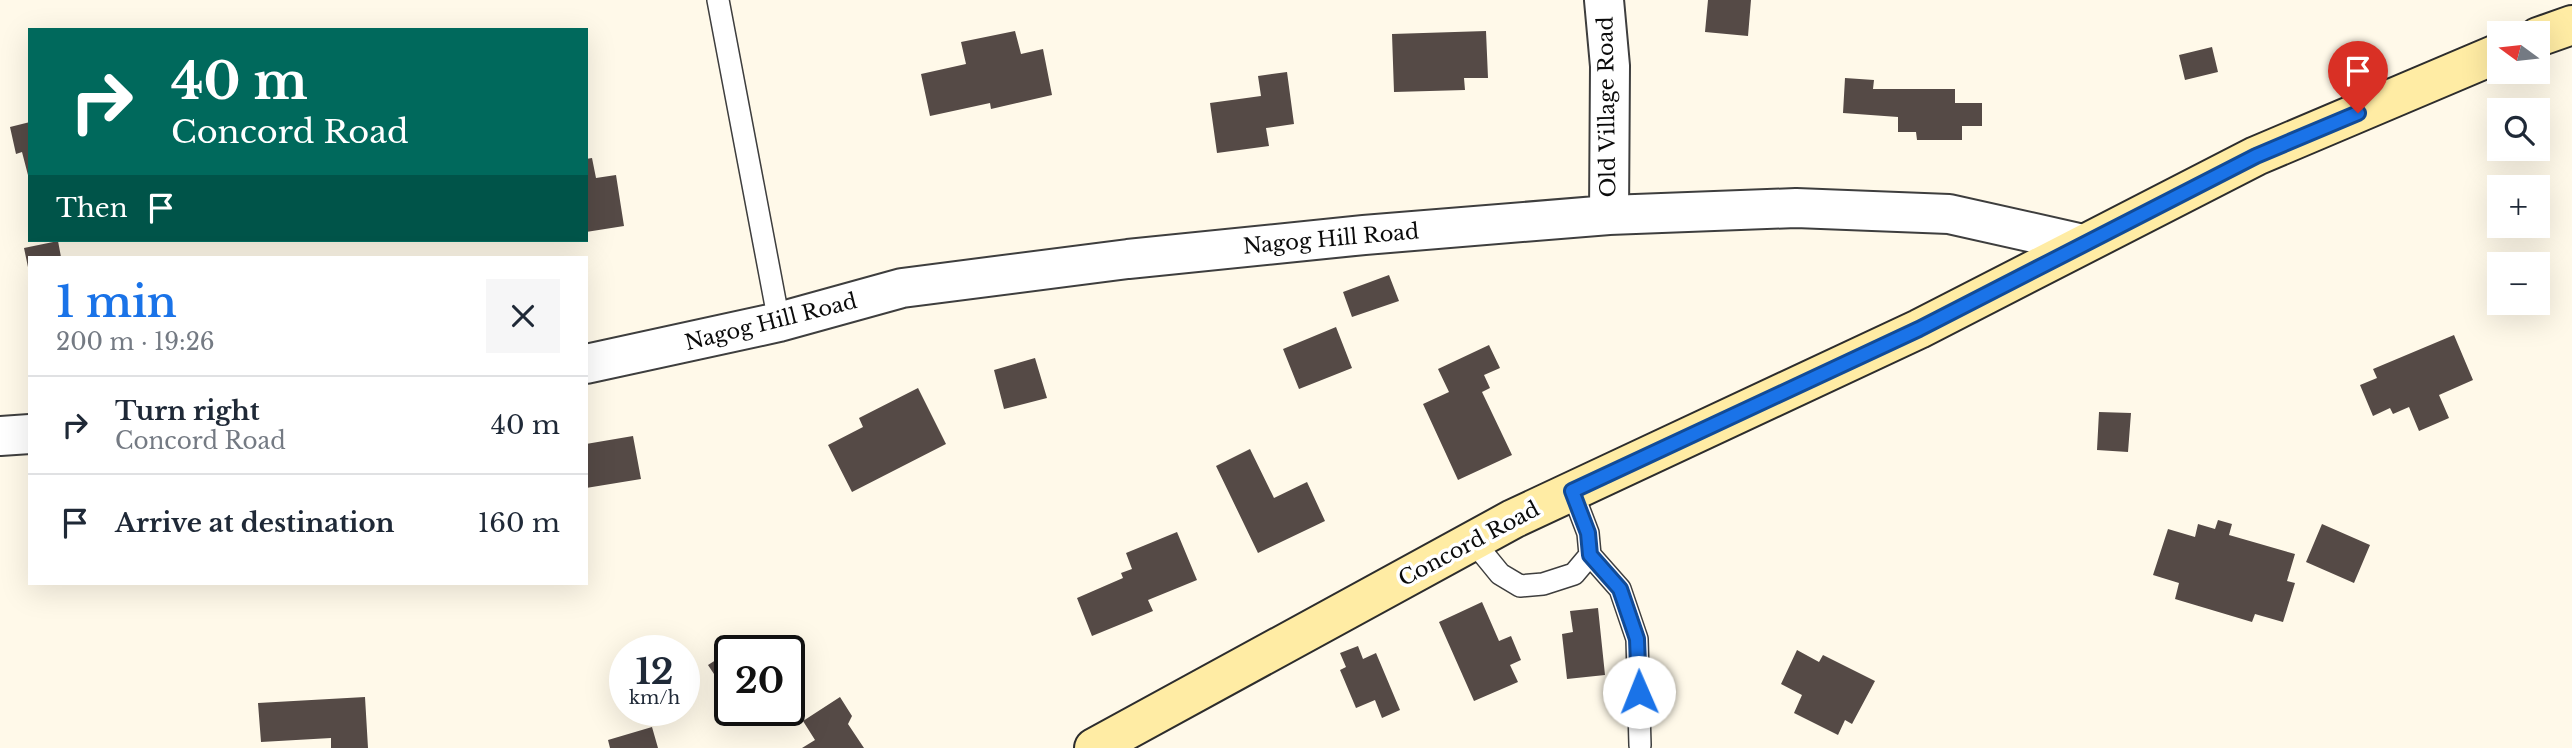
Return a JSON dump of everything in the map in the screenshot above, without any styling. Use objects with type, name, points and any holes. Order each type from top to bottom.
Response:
[{"type":"street","name":"Old Village Road","points":[[1604,0],[1609,66],[1609,215]]},
{"type":"street","points":[[2550,33],[2572,26]]},
{"type":"street","name":"Concord Road","points":[[1094,748],[1473,541],[1572,491],[1919,329],[2256,156],[2487,59]]},
{"type":"street","name":"Nagog Hill Road","points":[[588,363],[779,322],[902,288],[1128,259],[1364,235],[1609,215],[1796,208],[1949,215],[2083,244]]},
{"type":"street","points":[[0,436],[28,434]]},
{"type":"lane","points":[[718,0],[779,322]]},
{"type":"lane","points":[[1572,491],[1588,533],[1590,555],[1620,589],[1637,639],[1640,745]]},
{"type":"lane","points":[[1473,541],[1500,574],[1520,586],[1543,584],[1574,574],[1590,555]]},
{"type":"building","points":[[1708,0],[1751,0],[1748,36],[1705,32]]},
{"type":"building","points":[[1015,31],[1021,54],[1043,49],[1052,95],[991,109],[990,103],[930,116],[921,74],[966,64],[961,42]]},
{"type":"building","points":[[1486,31],[1488,78],[1464,78],[1465,90],[1394,92],[1392,34]]},
{"type":"building","points":[[2212,47],[2218,72],[2185,80],[2179,55]]},
{"type":"building","points":[[1287,72],[1294,124],[1266,128],[1269,146],[1217,153],[1210,103],[1261,96],[1258,76]]},
{"type":"building","points":[[1845,78],[1874,80],[1873,89],[1955,89],[1955,103],[1982,103],[1982,126],[1962,126],[1962,140],[1917,140],[1916,132],[1898,132],[1898,117],[1843,113]]},
{"type":"building","points":[[28,122],[28,175],[22,152],[16,154],[10,127]]},
{"type":"building","points":[[592,158],[596,178],[616,175],[624,226],[588,232],[588,159]]},
{"type":"building","points":[[58,242],[61,256],[28,256],[28,267],[24,248]]},
{"type":"building","points":[[1389,275],[1399,301],[1352,317],[1343,292]]},
{"type":"building","points":[[1336,327],[1352,368],[1299,389],[1283,349]]},
{"type":"building","points":[[2454,335],[2473,380],[2439,395],[2449,418],[2419,431],[2409,407],[2393,414],[2390,408],[2373,416],[2360,385],[2377,378],[2373,369]]},
{"type":"building","points":[[1489,345],[1500,368],[1484,375],[1490,388],[1482,392],[1512,455],[1458,480],[1423,404],[1449,392],[1438,369]]},
{"type":"building","points":[[1035,358],[1047,398],[1004,409],[994,370]]},
{"type":"building","points":[[918,388],[946,444],[852,492],[828,445],[863,427],[859,418]]},
{"type":"building","points":[[2099,412],[2131,413],[2128,452],[2097,450]]},
{"type":"building","points":[[633,436],[641,479],[588,488],[588,444]]},
{"type":"building","points":[[1250,449],[1274,498],[1307,482],[1325,521],[1258,553],[1216,466]]},
{"type":"building","points":[[2218,520],[2232,524],[2229,535],[2295,554],[2287,581],[2295,583],[2283,622],[2255,614],[2252,622],[2175,599],[2179,583],[2153,575],[2168,529],[2195,537],[2198,524],[2215,529]]},
{"type":"building","points":[[2322,524],[2370,545],[2354,583],[2306,562]]},
{"type":"building","points":[[1177,532],[1197,580],[1148,600],[1153,611],[1092,636],[1077,598],[1123,578],[1121,573],[1132,569],[1126,553]]},
{"type":"building","points":[[1482,602],[1499,641],[1511,636],[1521,660],[1510,665],[1518,682],[1474,701],[1439,622]]},
{"type":"building","points":[[1598,608],[1605,675],[1567,679],[1562,634],[1573,632],[1570,611]]},
{"type":"building","points":[[1358,646],[1363,659],[1376,653],[1400,710],[1382,718],[1375,700],[1356,708],[1340,670],[1346,667],[1340,653]]},
{"type":"building","points":[[1797,650],[1819,662],[1823,655],[1875,681],[1852,724],[1845,720],[1838,735],[1794,713],[1802,695],[1781,684]]},
{"type":"building","points":[[714,661],[714,674],[708,665]]},
{"type":"building","points":[[365,697],[368,748],[331,748],[331,738],[261,742],[258,703]]},
{"type":"building","points":[[840,697],[852,716],[848,724],[864,748],[802,748],[815,740],[805,720]]},
{"type":"building","points":[[652,727],[658,748],[610,748],[608,740]]},
{"type":"route","points":[[1639,692],[1637,639],[1620,589],[1590,555],[1588,533],[1572,491],[1919,329],[2256,156],[2358,113]]}]
